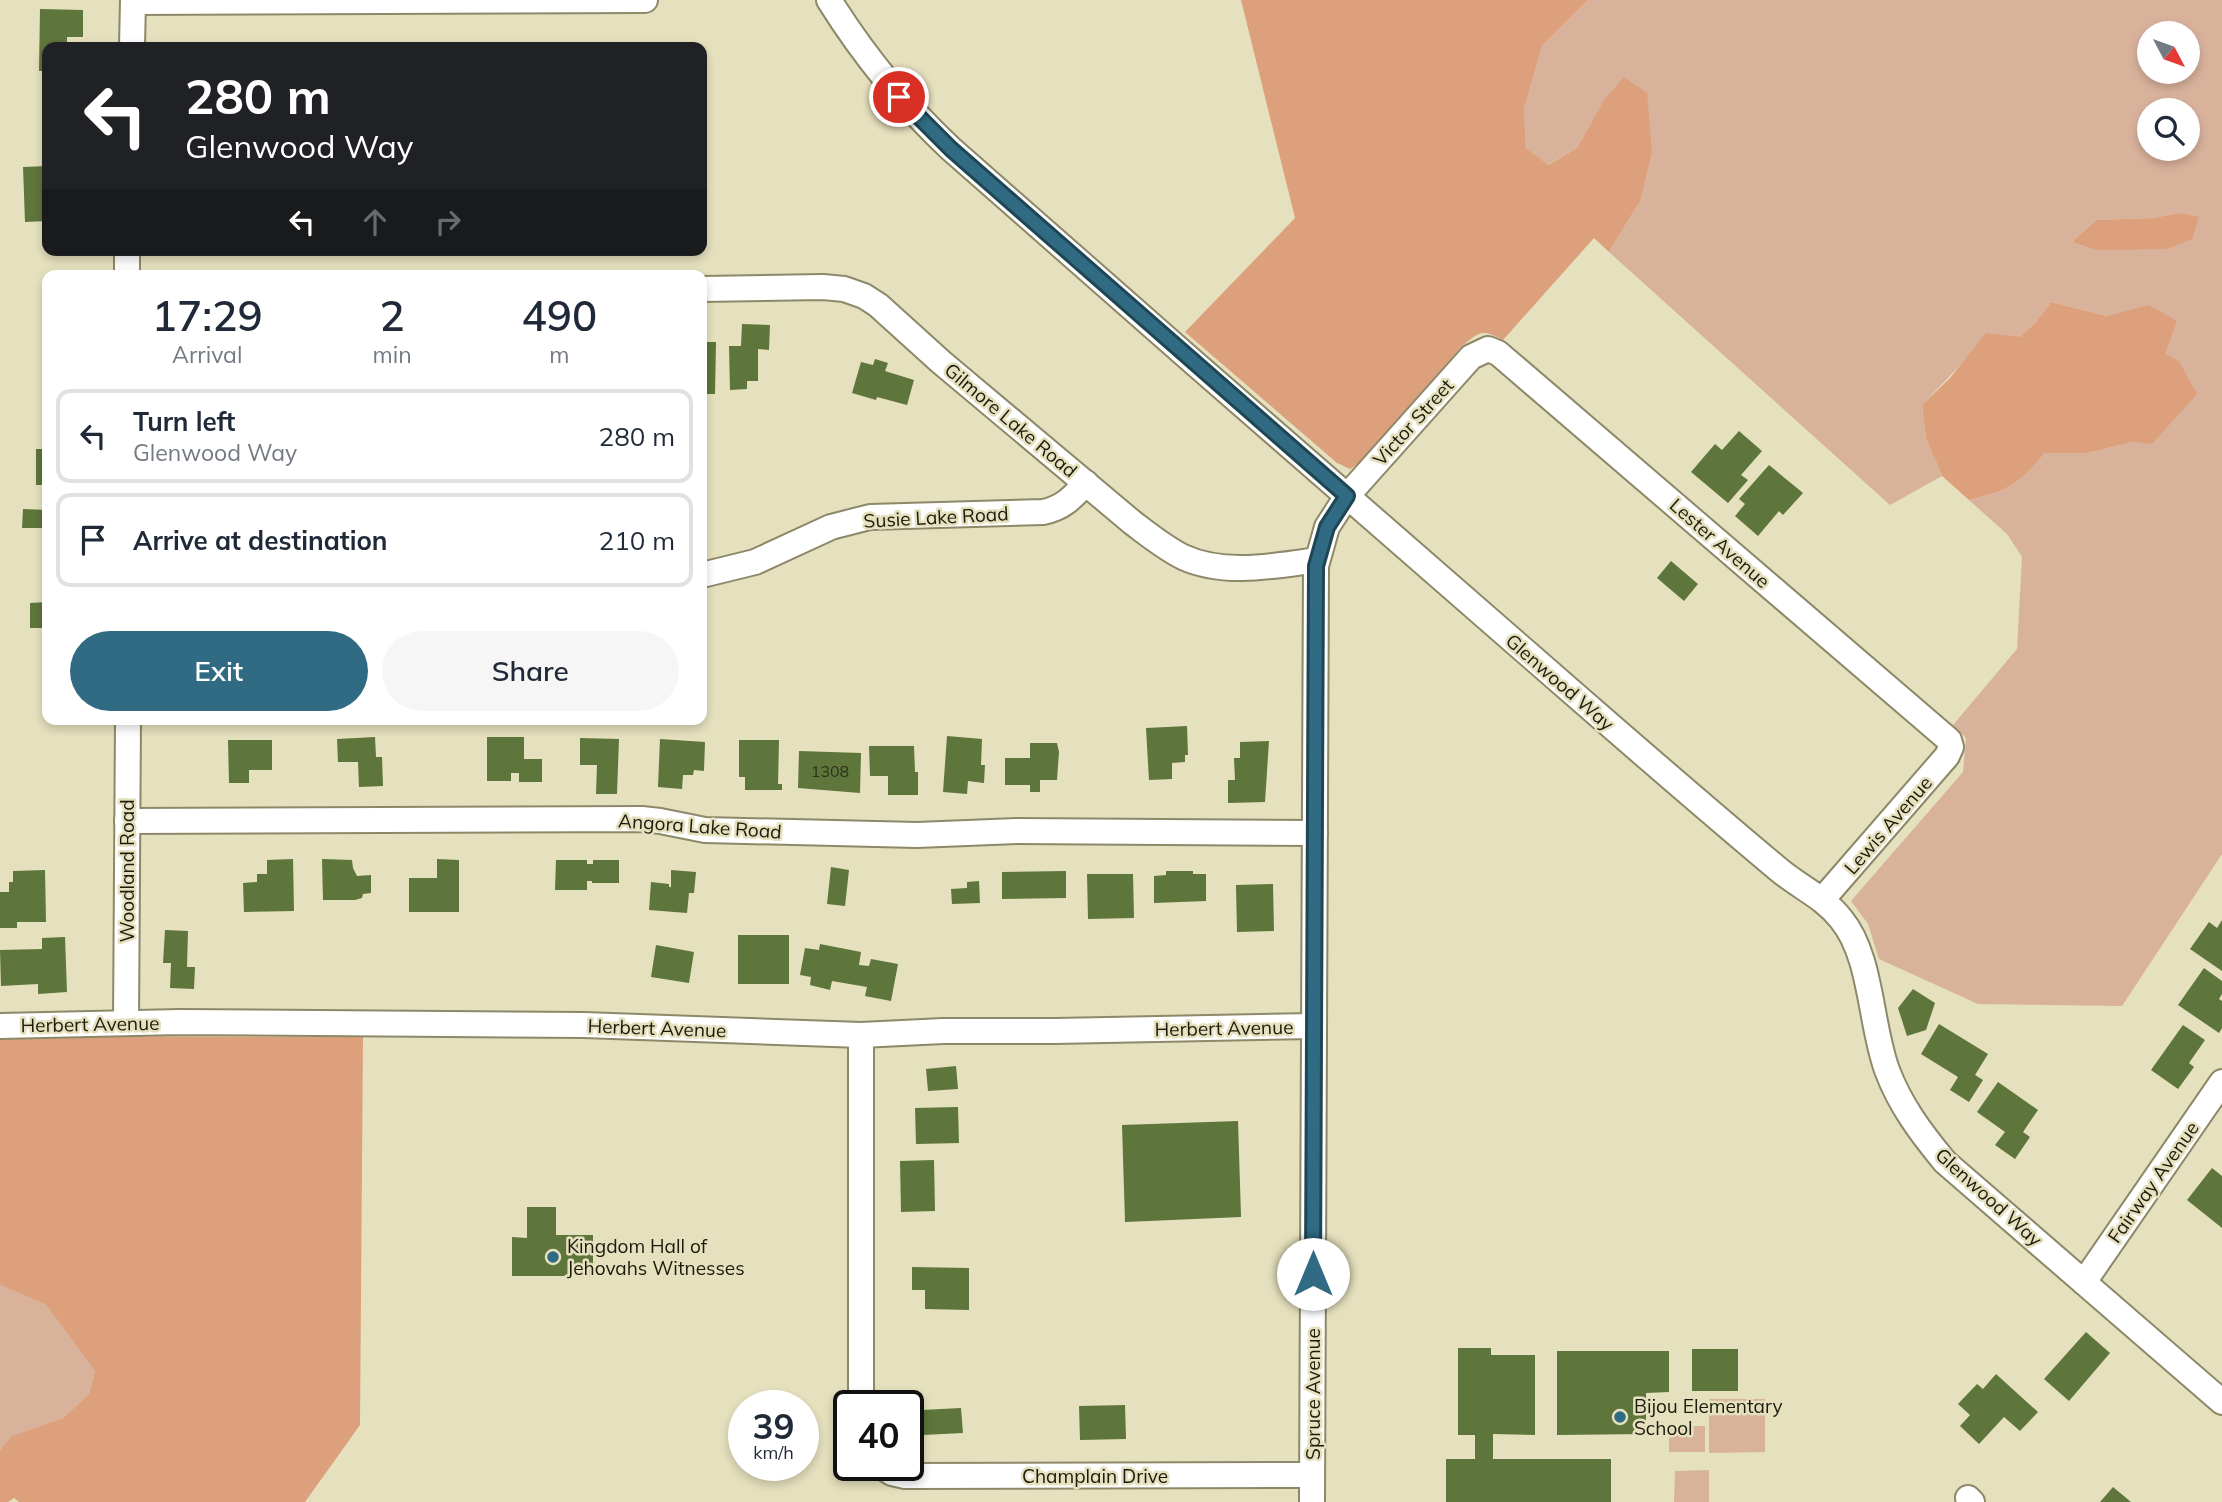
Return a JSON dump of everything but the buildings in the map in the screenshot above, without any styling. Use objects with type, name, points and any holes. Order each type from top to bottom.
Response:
[{"type":"street","points":[[132,42],[133,1],[645,0]]},
{"type":"street","name":"Glenwood Way","points":[[829,0],[874,68],[922,121],[1347,496],[1741,838],[1783,873],[1822,900],[1842,919],[1854,938],[1862,960],[1877,1037],[1887,1070],[1902,1105],[1914,1123],[1945,1162],[2222,1402]]},
{"type":"street","name":"Gilmore Lake Road","points":[[707,289],[823,287],[844,289],[864,296],[1158,542],[1183,557],[1206,565],[1260,568],[1317,561]]},
{"type":"street","name":"Lester Avenue","points":[[1481,350],[1488,349],[1508,362],[1941,733],[1951,747]]},
{"type":"street","name":"Victor Street","points":[[1347,496],[1462,367],[1481,350]]},
{"type":"street","name":"Susie Lake Road","points":[[707,574],[755,562],[831,527],[870,517],[1042,512],[1057,509],[1086,483]]},
{"type":"street","name":"Spruce Avenue","points":[[1312,1502],[1317,561],[1327,527],[1347,496]]},
{"type":"street","name":"Woodland Road","points":[[126,1023],[128,725]]},
{"type":"street","name":"Lewis Avenue","points":[[1822,900],[1951,747]]},
{"type":"street","name":"Angora Lake Road","points":[[127,821],[642,820],[705,830],[917,835],[1017,831],[1315,833]]},
{"type":"street","name":"Herbert Avenue","points":[[0,1026],[126,1023],[584,1025],[862,1035],[943,1031],[1314,1026]]},
{"type":"street","points":[[861,1390],[862,1035]]},
{"type":"street","name":"Fairway Avenue","points":[[2084,1282],[2222,1082]]},
{"type":"street","name":"Champlain Drive","points":[[924,1476],[1312,1475]]},
{"type":"shaded area","points":[[1241,0],[1588,0],[1542,46],[1524,109],[1526,148],[1548,165],[1577,148],[1603,101],[1624,77],[1647,93],[1652,152],[1640,201],[1609,252],[1594,238],[1503,340],[1481,333],[1461,347],[1362,461],[1350,469],[1337,463],[1185,332],[1295,218]]},
{"type":"shaded area","points":[[1588,0],[2222,0],[2222,854],[2122,1006],[1978,1004],[1879,959],[1868,924],[1851,901],[1963,772],[1966,738],[1953,725],[2017,649],[2022,557],[2007,534],[1969,500],[1994,493],[2012,484],[2028,472],[2045,453],[2087,453],[2133,442],[2152,443],[2165,354],[2149,306],[2107,316],[2051,302],[2020,337],[1968,357],[1922,405],[1926,438],[1942,476],[1890,505],[1609,252],[1640,201],[1603,101],[1577,148],[1547,165],[1526,148],[1524,109],[1542,46]],"holes":[[[2180,213],[2095,250],[2072,242],[2096,220],[2152,218]]]},
{"type":"shaded area","points":[[2180,213],[2199,217],[2192,239],[2167,249],[2095,250],[2072,242],[2096,220],[2152,218]]},
{"type":"shaded area","points":[[2051,302],[2107,316],[2149,305],[2177,321],[2165,354],[2179,361],[2197,394],[2152,444],[2133,442],[2087,453],[2045,453],[2028,472],[2004,489],[1969,500],[1942,476],[1926,438],[1922,405],[1950,378],[1986,333],[2020,337]]},
{"type":"shaded area","points":[[0,1036],[363,1037],[360,1425],[305,1502],[19,1502],[14,1498],[8,1502],[0,1502],[0,1450],[12,1436],[63,1418],[89,1394],[95,1371],[46,1305],[0,1285]]},
{"type":"shaded area","points":[[0,1285],[46,1305],[95,1371],[89,1394],[63,1418],[13,1436],[0,1450]]},
{"type":"shaded area","points":[[1709,1399],[1765,1399],[1765,1452],[1709,1453]]},
{"type":"shaded area","points":[[1669,1426],[1705,1426],[1705,1452],[1669,1452]]},
{"type":"shaded area","points":[[1709,1470],[1709,1502],[1674,1502],[1675,1471]]},
{"type":"place","name":"Kingdom Hall of Jehovahs Witnesses","points":[[553,1257]]},
{"type":"place","name":"Bijou Elementary School","points":[[1620,1417]]},
{"type":"route","points":[[899,97],[951,149],[1347,496],[1327,527],[1319,547],[1316,566],[1313,1274]]}]
